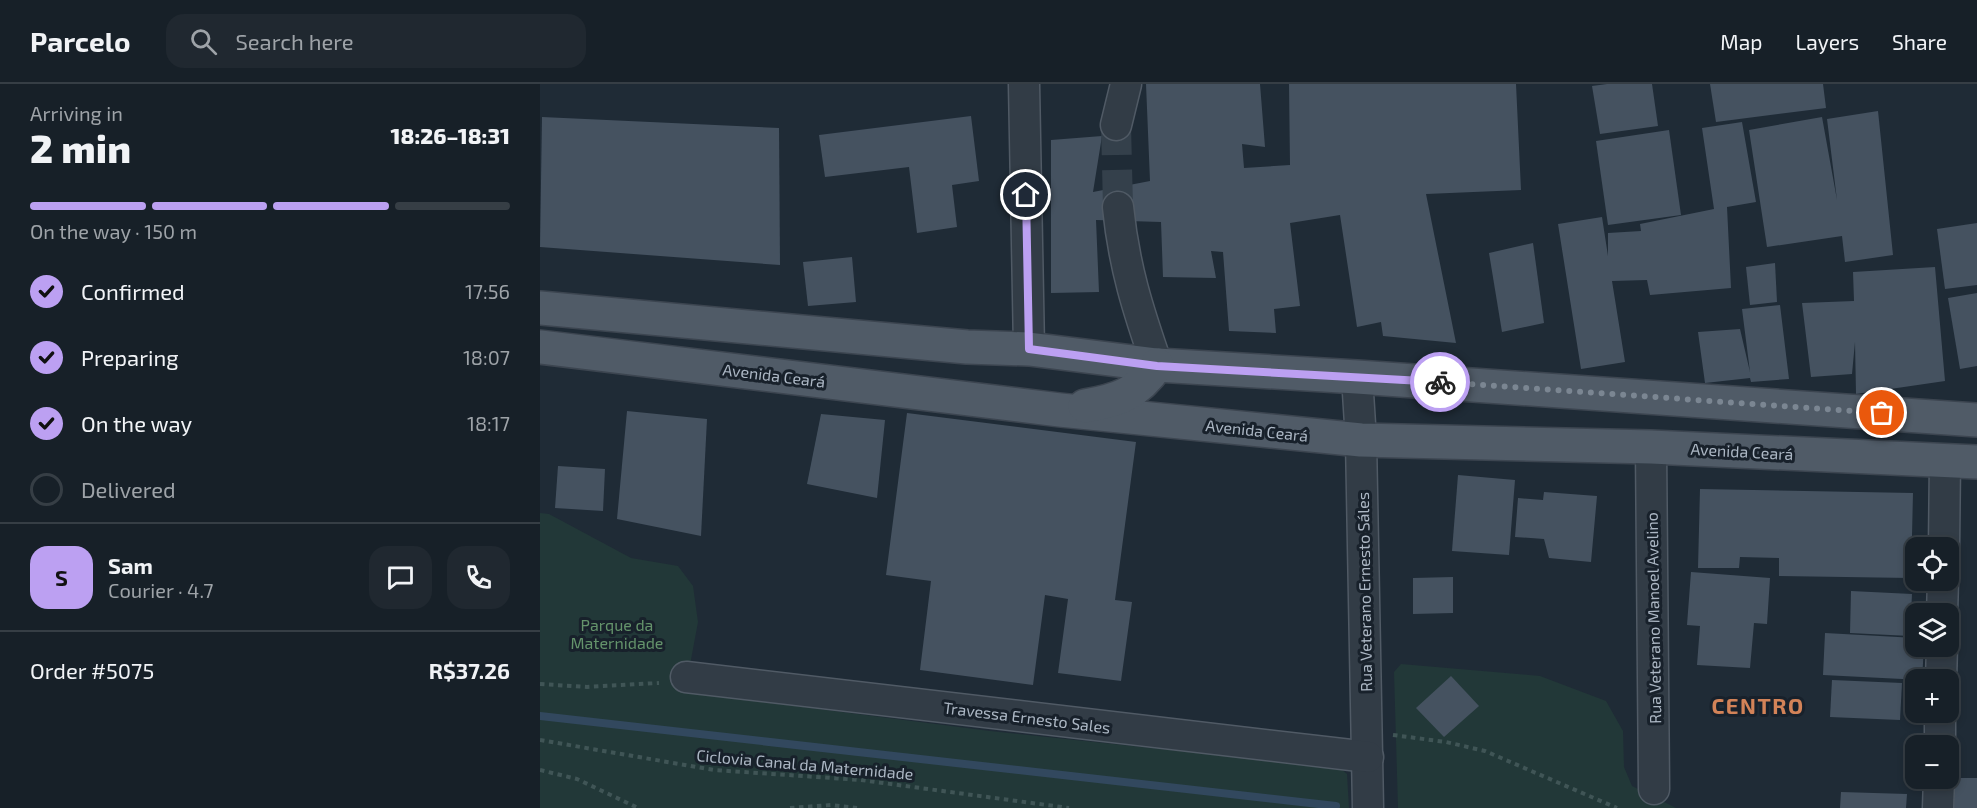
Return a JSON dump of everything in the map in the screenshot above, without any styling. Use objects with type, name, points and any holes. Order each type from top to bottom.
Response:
[{"type":"main road","points":[[540,308],[967,347],[1029,349],[1157,366],[1357,377],[1977,420]]},
{"type":"main road","name":"Avenida Ceará","points":[[540,347],[1060,410],[1361,440],[1651,447],[1961,461]]},
{"type":"main road","points":[[892,389],[906,370],[918,361],[967,347]]},
{"type":"main road","points":[[1060,410],[1116,399],[1137,390],[1157,366]]},
{"type":"street","points":[[1024,84],[1029,349]]},
{"type":"street","points":[[1116,125],[1126,84]]},
{"type":"street","points":[[1118,207],[1123,255],[1132,295],[1157,366]]},
{"type":"street","name":"Rua Veterano Ernesto Sáles","points":[[1357,377],[1361,440],[1368,808]]},
{"type":"street","name":"Rua Veterano Manoel Avelino","points":[[1651,447],[1654,789]]},
{"type":"street","points":[[1946,537],[1961,461]]},
{"type":"street","name":"Travessa Ernesto Sales","points":[[686,677],[1368,757]]},
{"type":"street","points":[[1938,808],[1939,789]]},
{"type":"path","points":[[540,684],[586,687],[635,685],[667,682],[686,677]]},
{"type":"path","points":[[1366,728],[1485,751],[1617,808]]},
{"type":"path","name":"Ciclovia Canal da Maternidade","points":[[540,740],[714,770],[861,780],[1069,808]]},
{"type":"path","points":[[540,770],[577,779],[638,808]]},
{"type":"path","points":[[790,808],[831,805],[857,808]]},
{"type":"green space","name":"Parque da Maternidade","points":[[540,513],[549,514],[631,558],[678,566],[693,586],[698,622],[685,692],[990,731],[1340,768],[1347,774],[1349,808],[540,808]]},
{"type":"green space","points":[[1401,664],[1540,676],[1606,701],[1623,731],[1624,767],[1632,786],[1676,808],[1398,808],[1394,672]]},
{"type":"building","points":[[1146,84],[1260,84],[1265,147],[1242,144],[1244,168],[1290,165],[1289,84],[1516,84],[1521,190],[1426,194],[1456,343],[1383,336],[1381,322],[1357,327],[1340,215],[1290,223],[1300,306],[1274,309],[1276,333],[1229,331],[1223,252],[1211,251],[1216,278],[1163,277],[1161,222],[1096,220],[1099,292],[1051,293],[1051,140],[1102,136],[1093,192],[1150,181]]},
{"type":"building","points":[[1652,84],[1658,126],[1600,134],[1592,86]]},
{"type":"building","points":[[1710,84],[1823,84],[1826,108],[1716,122]]},
{"type":"building","points":[[1878,111],[1893,255],[1845,262],[1842,236],[1767,247],[1749,130],[1822,117],[1837,200],[1827,119]]},
{"type":"building","points":[[971,116],[979,181],[952,185],[957,227],[917,233],[909,167],[825,177],[819,135]]},
{"type":"building","points":[[542,117],[779,128],[780,265],[540,247]]},
{"type":"building","points":[[1742,122],[1756,202],[1727,207],[1731,288],[1650,295],[1647,280],[1612,281],[1625,362],[1581,369],[1558,224],[1602,217],[1608,256],[1608,233],[1641,231],[1640,224],[1714,209],[1702,128]]},
{"type":"building","points":[[1669,130],[1681,215],[1608,225],[1596,141]]},
{"type":"building","points":[[1977,223],[1977,285],[1945,289],[1937,229]]},
{"type":"building","points":[[1533,243],[1544,323],[1502,332],[1489,253]]},
{"type":"building","points":[[852,257],[856,302],[808,306],[803,262]]},
{"type":"building","points":[[1775,263],[1777,302],[1750,305],[1746,267]]},
{"type":"building","points":[[1935,267],[1945,381],[1856,394],[1855,342],[1852,374],[1811,377],[1802,303],[1854,301],[1853,272]]},
{"type":"building","points":[[1977,293],[1977,366],[1960,369],[1948,298]]},
{"type":"building","points":[[1780,305],[1789,379],[1751,382],[1750,378],[1705,383],[1698,332],[1740,329],[1750,372],[1742,309]]},
{"type":"building","points":[[627,411],[707,419],[701,536],[617,519]]},
{"type":"building","points":[[907,413],[1136,442],[1115,600],[1132,602],[1121,681],[1058,673],[1068,599],[1045,595],[1033,685],[920,670],[931,581],[886,575]]},
{"type":"building","points":[[821,414],[885,420],[877,498],[807,484]]},
{"type":"building","points":[[558,466],[605,469],[603,511],[555,508]]},
{"type":"building","points":[[1458,475],[1515,480],[1509,555],[1452,551]]},
{"type":"building","points":[[1700,489],[1913,493],[1912,537],[1905,537],[1905,578],[1779,576],[1779,558],[1740,557],[1739,568],[1698,568]]},
{"type":"building","points":[[1544,492],[1597,496],[1591,562],[1549,558],[1544,539],[1515,537],[1518,498],[1543,500]]},
{"type":"building","points":[[1691,572],[1770,578],[1767,624],[1754,623],[1750,668],[1697,665],[1700,626],[1687,625]]},
{"type":"building","points":[[1453,577],[1453,613],[1413,614],[1413,578]]},
{"type":"building","points":[[1851,591],[1912,594],[1912,603],[1905,603],[1905,636],[1850,633]]},
{"type":"building","points":[[1825,633],[1905,637],[1905,657],[1923,657],[1923,669],[1905,669],[1905,679],[1823,675]]},
{"type":"building","points":[[1451,676],[1479,706],[1444,737],[1416,708]]},
{"type":"building","points":[[1832,680],[1902,683],[1900,720],[1830,717]]},
{"type":"building","points":[[1959,778],[1977,778],[1977,808],[1954,808],[1955,789],[1959,789]]},
{"type":"building","points":[[1841,792],[1907,794],[1906,808],[1840,808]]},
{"type":"waterway","points":[[540,716],[1336,806]]},
{"type":"tunnel","points":[[1116,125],[1118,207]]},
{"type":"way so far","points":[[1440,382],[1882,413]]},
{"type":"district","name":"CENTRO","points":[[1758,705]]},
{"type":"route","points":[[1026,195],[1029,349],[1157,366],[1440,382]]}]
